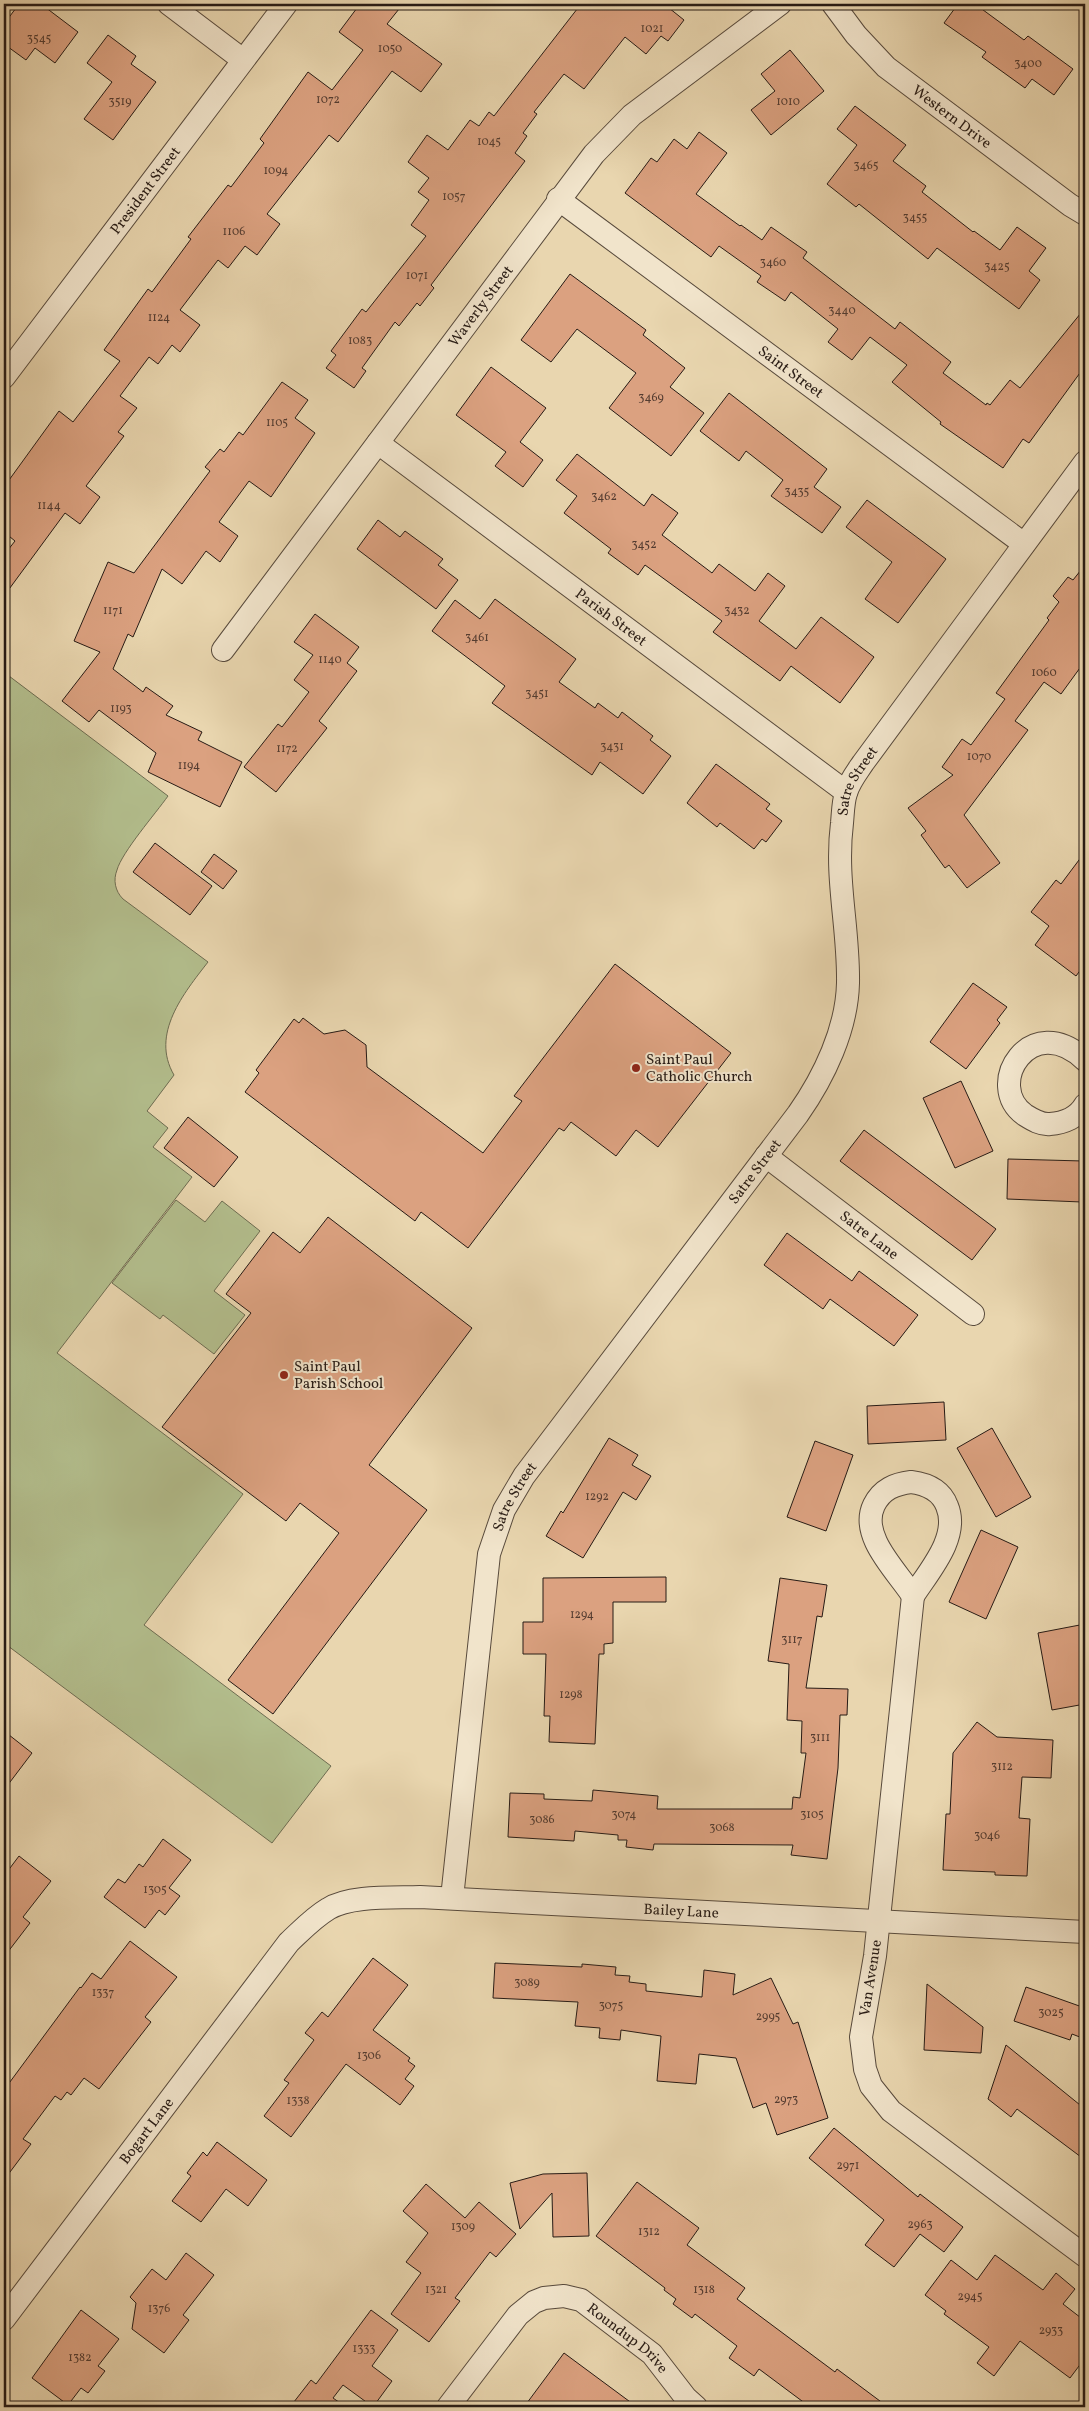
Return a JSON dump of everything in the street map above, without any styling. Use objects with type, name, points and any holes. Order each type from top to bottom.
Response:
[{"type":"street","points":[[169,4],[243,60]]},
{"type":"street","name":"President Street","points":[[4,377],[286,4]]},
{"type":"street","name":"Waverly Street","points":[[223,650],[558,199],[598,148],[632,115],[780,4]]},
{"type":"street","name":"Western Drive","points":[[833,4],[856,35],[886,67],[1070,205],[1085,214]]},
{"type":"street","name":"Saint Street","points":[[558,199],[1024,544]]},
{"type":"street","name":"Parish Street","points":[[378,443],[846,792]]},
{"type":"street","name":"Satre Street","points":[[452,1898],[489,1554],[504,1510],[548,1442],[803,1107],[817,1083],[834,1045],[846,1004],[847,958],[839,873],[840,840],[846,792],[863,763],[1085,462]]},
{"type":"street","points":[[1085,1060],[1074,1049],[1061,1043],[1048,1042],[1035,1045],[1023,1052],[1014,1063],[1010,1075],[1009,1089],[1014,1102],[1022,1112],[1033,1120],[1046,1124],[1060,1124],[1072,1118],[1085,1105]]},
{"type":"street","name":"Satre Lane","points":[[766,1156],[973,1314]]},
{"type":"street","points":[[911,1482],[924,1484],[936,1491],[945,1501],[950,1514],[951,1527],[947,1540],[913,1596],[879,1548],[873,1537],[870,1524],[872,1511],[882,1494],[898,1484],[911,1482]]},
{"type":"street","name":"Van Avenue","points":[[913,1596],[875,1956],[861,2037],[865,2069],[880,2100],[903,2121],[1085,2256]]},
{"type":"street","name":"Bailey Lane","points":[[289,1942],[329,1908],[345,1903],[377,1898],[452,1898],[1085,1932]]},
{"type":"street","name":"Bogart Lane","points":[[4,2319],[289,1942]]},
{"type":"street","name":"Roundup Drive","points":[[448,2407],[518,2315],[534,2302],[544,2298],[564,2296],[581,2300],[655,2357],[681,2392],[696,2407]]},
{"type":"green space","points":[[9,676],[168,796],[125,853],[116,874],[116,885],[123,899],[208,962],[189,987],[173,1015],[168,1029],[166,1044],[168,1060],[174,1075],[147,1111],[168,1128],[153,1147],[192,1177],[57,1353],[243,1494],[144,1625],[331,1766],[272,1843],[4,1643],[4,682]]},
{"type":"green space","points":[[176,1200],[205,1222],[222,1201],[260,1231],[214,1291],[245,1315],[214,1354],[163,1315],[160,1319],[112,1283]]},
{"type":"building","points":[[19,4],[41,4],[78,32],[55,63],[35,48],[26,60],[4,44],[4,24]]},
{"type":"building","points":[[360,4],[403,4],[387,24],[442,64],[421,92],[392,71],[338,142],[329,135],[267,214],[280,224],[257,255],[245,246],[228,268],[218,260],[180,310],[200,325],[180,352],[172,345],[158,364],[149,357],[120,396],[137,408],[118,432],[124,436],[86,486],[100,497],[80,524],[65,513],[4,596],[4,555],[15,541],[4,532],[4,487],[59,411],[73,422],[120,361],[104,350],[148,289],[152,292],[191,239],[188,237],[228,185],[231,187],[264,143],[260,139],[308,72],[332,90],[363,50],[339,32]]},
{"type":"building","points":[[581,4],[664,4],[684,20],[668,41],[661,36],[646,54],[625,37],[584,89],[564,74],[534,112],[537,114],[523,133],[527,136],[515,153],[525,161],[431,285],[434,288],[420,306],[417,303],[399,326],[395,322],[362,368],[366,371],[354,388],[326,368],[336,355],[331,351],[362,309],[366,312],[426,236],[411,225],[429,200],[418,192],[429,178],[408,162],[427,135],[448,150],[470,120],[479,126],[489,112],[494,116]]},
{"type":"building","points":[[958,4],[975,4],[1024,40],[1028,36],[1073,69],[1054,95],[1032,79],[1025,88],[982,57],[986,52],[944,23]]},
{"type":"building","points":[[108,35],[136,56],[131,64],[156,82],[113,140],[84,119],[112,82],[87,63]]},
{"type":"building","points":[[790,50],[824,91],[771,135],[751,110],[775,91],[761,74]]},
{"type":"building","points":[[855,106],[906,145],[893,161],[926,186],[922,192],[973,232],[1000,250],[1017,227],[1046,248],[1029,271],[1040,280],[1019,309],[937,248],[928,259],[859,204],[856,207],[827,184],[857,145],[837,129]]},
{"type":"building","points":[[699,132],[727,153],[696,194],[762,240],[771,227],[807,252],[803,258],[895,329],[900,322],[951,362],[943,373],[986,405],[987,403],[990,405],[1010,380],[1020,388],[1085,308],[1085,366],[1029,443],[1023,439],[1003,468],[940,424],[941,422],[892,382],[907,365],[870,337],[852,360],[828,342],[838,329],[791,292],[785,301],[757,282],[761,276],[719,246],[711,257],[625,193],[651,158],[657,162],[674,139],[687,149]]},
{"type":"building","points":[[570,274],[646,330],[643,335],[685,368],[670,387],[704,413],[671,456],[609,408],[636,373],[577,329],[551,362],[521,340]]},
{"type":"building","points":[[491,367],[546,408],[520,442],[543,460],[523,487],[495,466],[506,452],[456,415]]},
{"type":"building","points":[[282,382],[308,400],[295,418],[315,433],[271,497],[249,481],[219,522],[238,536],[220,562],[206,551],[182,584],[162,569],[133,637],[128,634],[113,669],[143,692],[146,687],[173,706],[166,715],[202,732],[198,740],[242,762],[220,807],[148,772],[156,753],[99,710],[89,722],[62,701],[100,652],[74,641],[108,562],[134,573],[210,471],[205,467],[220,449],[224,452],[239,432],[243,435]]},
{"type":"building","points":[[729,393],[827,469],[814,487],[841,507],[822,533],[771,496],[783,480],[746,451],[739,461],[700,431]]},
{"type":"building","points":[[577,454],[644,506],[652,494],[678,513],[662,535],[712,573],[719,564],[755,591],[768,573],[785,586],[759,621],[796,649],[821,617],[874,657],[840,703],[791,666],[780,681],[713,632],[722,621],[645,565],[638,575],[608,553],[611,549],[564,513],[577,496],[556,480]]},
{"type":"building","points":[[867,500],[946,559],[898,623],[865,599],[892,562],[846,527]]},
{"type":"building","points":[[378,520],[400,537],[405,531],[443,559],[438,565],[458,580],[436,609],[357,549]]},
{"type":"building","points":[[1085,565],[1085,661],[1061,694],[1044,682],[1015,721],[1028,730],[964,815],[1000,863],[967,888],[949,865],[945,868],[921,835],[926,831],[908,808],[953,775],[942,767],[962,739],[971,745],[1005,699],[996,693],[1049,620],[1047,618],[1059,602],[1053,596],[1068,577],[1073,580]]},
{"type":"building","points":[[495,599],[576,659],[559,682],[595,708],[598,703],[618,718],[622,712],[653,736],[650,740],[671,756],[643,794],[600,762],[592,775],[492,703],[505,686],[432,631],[455,600],[480,619]]},
{"type":"building","points":[[315,614],[359,647],[347,663],[357,671],[319,721],[327,728],[276,792],[244,767],[278,724],[282,727],[309,692],[294,680],[313,655],[294,642]]},
{"type":"building","points":[[716,764],[770,804],[766,809],[782,821],[766,842],[762,839],[754,849],[720,823],[717,827],[687,803]]},
{"type":"building","points":[[155,843],[212,886],[190,915],[133,872]]},
{"type":"building","points":[[1085,852],[1085,964],[1076,976],[1035,945],[1049,926],[1031,912],[1056,880],[1061,884]]},
{"type":"building","points":[[214,854],[237,871],[223,889],[201,872]]},
{"type":"building","points":[[615,964],[731,1053],[658,1147],[636,1130],[616,1156],[571,1122],[564,1131],[559,1128],[468,1248],[421,1212],[415,1221],[245,1092],[259,1073],[256,1070],[294,1019],[299,1023],[303,1018],[324,1034],[345,1030],[366,1045],[367,1067],[483,1153],[522,1101],[514,1096]]},
{"type":"building","points":[[973,983],[1007,1007],[997,1020],[1000,1023],[966,1069],[930,1042]]},
{"type":"building","points":[[961,1081],[993,1151],[955,1168],[923,1098]]},
{"type":"building","points":[[188,1117],[238,1157],[214,1187],[164,1148]]},
{"type":"building","points":[[864,1130],[996,1229],[972,1260],[840,1161]]},
{"type":"building","points":[[1008,1159],[1083,1161],[1082,1202],[1007,1199]]},
{"type":"building","name":"Saint Paul Parish School","points":[[328,1217],[472,1328],[369,1465],[427,1510],[273,1714],[228,1680],[339,1533],[300,1503],[286,1521],[162,1427],[251,1313],[226,1294],[273,1232],[300,1253]]},
{"type":"building","points":[[787,1233],[852,1281],[859,1271],[918,1315],[894,1346],[830,1299],[823,1309],[764,1265]]},
{"type":"building","points":[[944,1402],[946,1440],[868,1444],[867,1406]]},
{"type":"building","points":[[992,1428],[1031,1497],[996,1517],[957,1448]]},
{"type":"building","points":[[609,1438],[638,1455],[632,1465],[651,1476],[636,1500],[623,1492],[583,1558],[546,1536],[561,1511],[563,1513]]},
{"type":"building","points":[[815,1441],[853,1455],[826,1531],[787,1517]]},
{"type":"building","points":[[981,1530],[1018,1547],[986,1619],[949,1602]]},
{"type":"building","points":[[666,1577],[666,1602],[613,1602],[613,1643],[604,1644],[604,1654],[599,1654],[595,1744],[549,1742],[550,1716],[544,1716],[546,1654],[523,1654],[523,1622],[543,1622],[543,1578]]},
{"type":"building","points":[[780,1578],[827,1585],[822,1617],[817,1616],[806,1688],[848,1689],[847,1715],[840,1715],[838,1768],[827,1859],[791,1855],[793,1845],[654,1844],[653,1850],[626,1847],[627,1840],[618,1840],[618,1835],[575,1831],[574,1841],[508,1837],[510,1793],[544,1794],[544,1799],[592,1801],[593,1790],[658,1796],[657,1809],[792,1809],[793,1797],[800,1798],[806,1753],[801,1753],[802,1721],[787,1720],[789,1664],[768,1661]]},
{"type":"building","points":[[1085,1624],[1085,1704],[1052,1710],[1038,1633]]},
{"type":"building","points":[[977,1722],[997,1737],[1053,1740],[1051,1778],[1022,1777],[1019,1818],[1030,1819],[1027,1876],[995,1875],[995,1872],[943,1870],[946,1814],[950,1814],[953,1753]]},
{"type":"building","points":[[4,1731],[32,1753],[4,1790]]},
{"type":"building","points":[[163,1839],[191,1860],[169,1888],[180,1896],[165,1915],[159,1910],[145,1928],[104,1897],[118,1879],[125,1883],[139,1864],[143,1867]]},
{"type":"building","points":[[19,1856],[51,1881],[23,1917],[30,1923],[4,1957],[4,1876]]},
{"type":"building","points":[[130,1941],[177,1977],[145,2017],[151,2022],[99,2089],[84,2078],[71,2095],[67,2092],[61,2100],[55,2096],[23,2139],[31,2144],[4,2180],[4,2090],[80,1987],[92,1973],[101,1979]]},
{"type":"building","points":[[373,1958],[408,1985],[373,2030],[410,2058],[408,2061],[415,2066],[405,2079],[414,2086],[400,2105],[346,2064],[291,2137],[264,2116],[289,2083],[284,2080],[314,2040],[305,2033],[322,2012],[328,2017]]},
{"type":"building","points":[[495,1963],[582,1967],[582,1964],[616,1967],[615,1975],[630,1976],[629,1982],[646,1984],[646,1991],[702,1997],[704,1970],[735,1974],[733,1995],[771,1978],[793,2024],[798,2022],[828,2118],[777,2135],[766,2103],[753,2108],[736,2058],[699,2054],[696,2084],[657,2081],[661,2036],[621,2030],[620,2040],[599,2038],[600,2028],[575,2026],[578,2002],[493,1998]]},
{"type":"building","points":[[927,1984],[983,2027],[981,2053],[924,2050]]},
{"type":"building","points":[[1026,1987],[1085,2008],[1085,2039],[1072,2034],[1070,2040],[1014,2021]]},
{"type":"building","points":[[1006,2045],[1085,2109],[1085,2160],[1017,2109],[1011,2117],[988,2099]]},
{"type":"building","points":[[834,2128],[918,2197],[920,2194],[963,2227],[944,2252],[920,2234],[894,2267],[865,2245],[884,2220],[809,2158]]},
{"type":"building","points":[[217,2142],[267,2180],[248,2206],[226,2189],[201,2222],[172,2201],[191,2176],[187,2173],[203,2152],[207,2156]]},
{"type":"building","points":[[587,2173],[589,2236],[553,2237],[552,2193],[520,2229],[510,2183],[543,2174]]},
{"type":"building","points":[[637,2182],[699,2228],[687,2245],[745,2288],[737,2299],[835,2372],[837,2369],[888,2407],[810,2407],[759,2369],[754,2376],[729,2358],[737,2346],[695,2314],[692,2318],[673,2304],[676,2299],[664,2290],[665,2288],[596,2236]]},
{"type":"building","points":[[426,2184],[465,2218],[479,2202],[516,2234],[496,2257],[490,2252],[455,2298],[460,2301],[429,2342],[391,2314],[421,2273],[406,2262],[428,2233],[403,2211]]},
{"type":"building","points":[[186,2253],[214,2275],[183,2315],[189,2320],[164,2353],[132,2329],[136,2303],[130,2297],[152,2269],[166,2280]]},
{"type":"building","points":[[995,2255],[1043,2290],[1056,2273],[1075,2289],[1063,2304],[1085,2321],[1085,2358],[1070,2378],[1020,2341],[994,2376],[977,2363],[989,2347],[944,2314],[946,2311],[925,2295],[951,2260],[977,2280]]},
{"type":"building","points":[[81,2310],[119,2339],[98,2366],[105,2371],[88,2393],[81,2388],[68,2405],[32,2378]]},
{"type":"building","points":[[371,2310],[398,2330],[372,2366],[392,2381],[373,2407],[343,2385],[333,2398],[346,2407],[290,2407],[311,2380],[316,2384]]},
{"type":"building","points":[[564,2353],[637,2407],[524,2407]]},
{"type":"place","name":"Saint Paul Catholic Church","points":[[636,1068]]},
{"type":"place","name":"Saint Paul Parish School","points":[[284,1375]]}]
